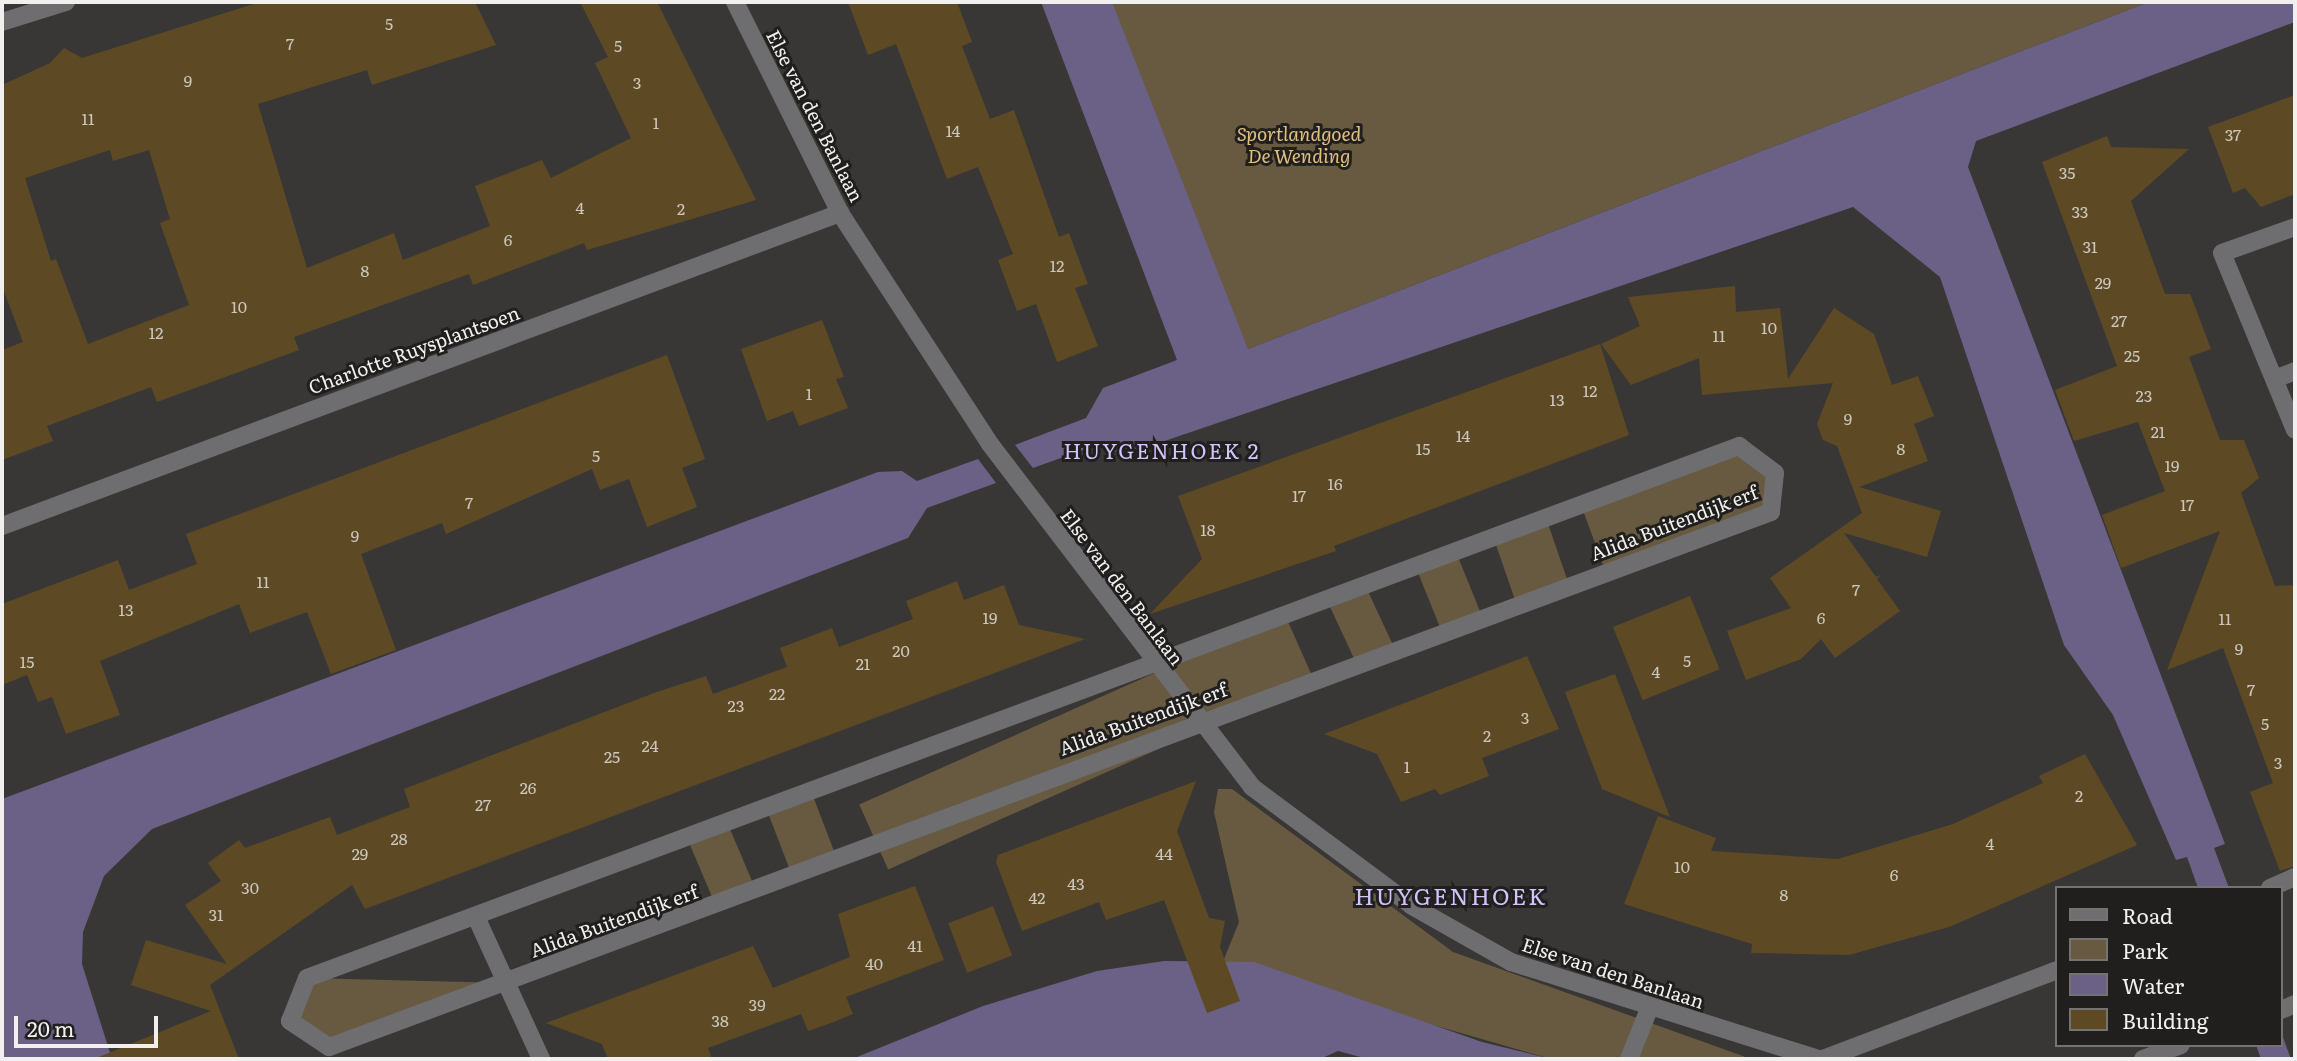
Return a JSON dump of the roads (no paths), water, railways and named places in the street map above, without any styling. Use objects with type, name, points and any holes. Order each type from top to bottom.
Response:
[{"type":"street","points":[[2,22],[66,2]]},
{"type":"street","name":"Else van den Banlaan","points":[[735,2],[840,214],[1017,484],[1196,721],[1252,787],[1412,906],[1511,962],[1649,1009],[1820,1059],[2056,970]]},
{"type":"street","name":"Charlotte Ruysplantsoen","points":[[2,526],[840,214]]},
{"type":"street","points":[[2295,227],[2222,253],[2277,378],[2295,430]]},
{"type":"street","points":[[2277,378],[2295,371]]},
{"type":"street","name":"Alida Buitendijk erf","points":[[1739,446],[1775,473],[1771,512],[1196,721],[330,1047],[290,1021],[307,978],[477,919],[1739,446]]},
{"type":"street","points":[[2275,886],[2295,877]]},
{"type":"street","points":[[477,919],[541,1059]]},
{"type":"street","points":[[1629,1059],[1649,1009]]},
{"type":"street","points":[[2143,1059],[2176,1047]]},
{"type":"water","points":[[1041,2],[1112,2],[1248,349],[2149,2],[2295,2],[2295,22],[1976,141],[1968,167],[2225,844],[2214,848],[2228,886],[2197,886],[2187,857],[2176,860],[2113,715],[2064,645],[1940,277],[1853,207],[1135,451],[1109,452],[1097,445],[1033,468],[1015,445],[1086,418],[1103,388],[1177,360]]},
{"type":"water","points":[[978,459],[996,483],[927,508],[908,538],[152,829],[104,876],[83,932],[82,964],[112,1059],[2,1059],[2,799],[878,472],[902,471],[917,481]]},
{"type":"water","points":[[1164,961],[1254,962],[1482,1042],[1551,1059],[1368,1059],[1338,1051],[1320,1059],[852,1059],[983,1006],[1097,971]]},
{"type":"water","points":[[2283,1037],[2291,1059],[2261,1059],[2257,1047],[2283,1047]]},
{"type":"district","name":"HUYGENHOEK 2","points":[[1162,450]]},
{"type":"district","name":"HUYGENHOEK","points":[[1451,895]]},
{"type":"park label","name":"Sportlandgoed De Wending","points":[[1299,145]]}]
